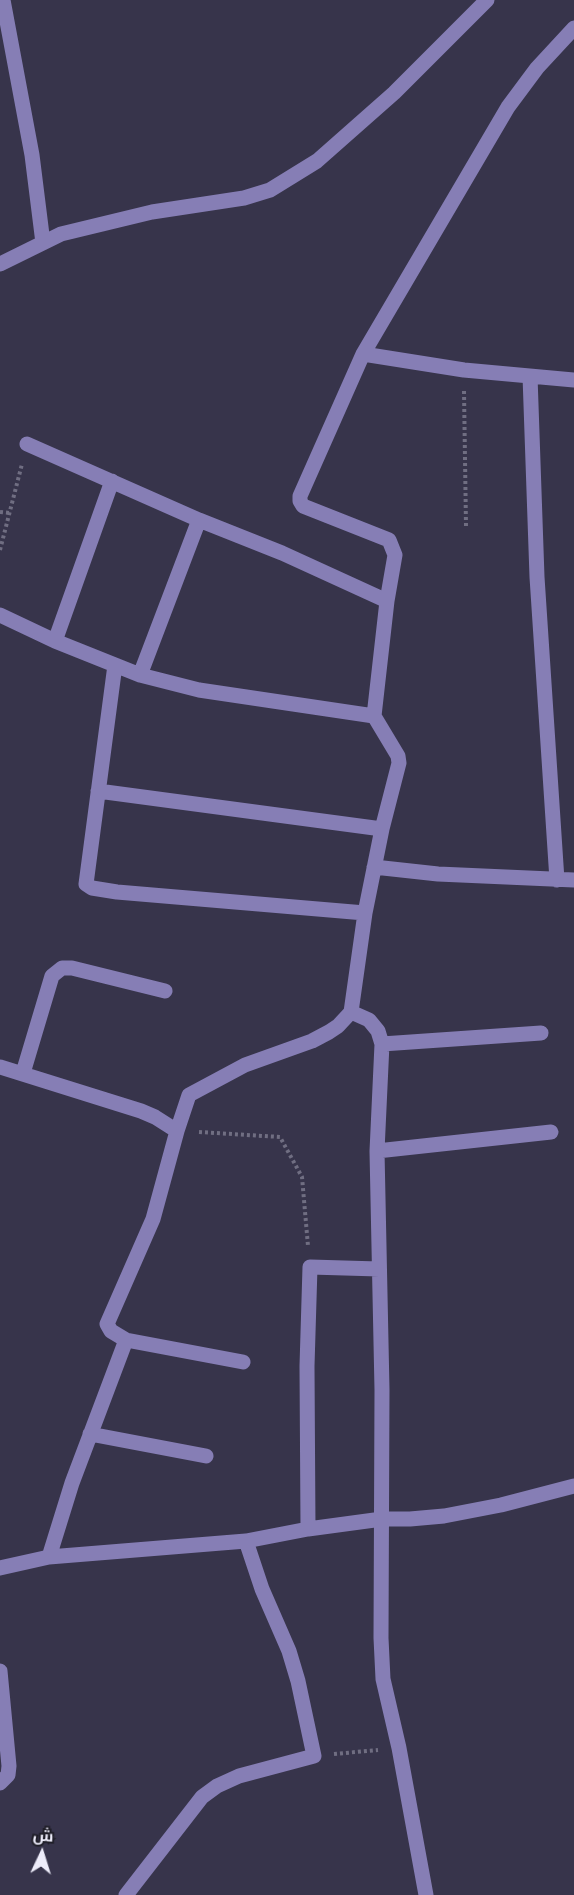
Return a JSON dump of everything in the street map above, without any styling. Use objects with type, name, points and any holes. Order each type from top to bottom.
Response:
[{"type":"street","points":[[3,0],[32,155],[43,243]]},
{"type":"street","points":[[0,264],[61,234],[152,212],[226,202],[270,190],[317,161],[394,93],[488,0]]},
{"type":"street","points":[[243,1362],[126,1340],[108,1328],[107,1321],[153,1219],[189,1095],[244,1065],[312,1041],[338,1026],[351,1012],[365,913],[399,759],[374,716],[387,601],[395,555],[389,540],[303,506],[300,496],[363,354],[508,107],[537,68],[574,28]]},
{"type":"street","points":[[363,354],[464,370],[574,380]]},
{"type":"street","points":[[530,376],[537,577],[557,880]]},
{"type":"street","points":[[27,444],[199,520],[282,553],[387,601]]},
{"type":"street","points":[[55,641],[112,481]]},
{"type":"street","points":[[140,675],[199,520]]},
{"type":"street","points":[[0,615],[55,641],[140,675],[200,690],[374,716]]},
{"type":"street","points":[[115,665],[86,884],[92,888],[117,892],[365,913]]},
{"type":"street","points":[[98,791],[382,830]]},
{"type":"street","points":[[374,867],[438,874],[574,880]]},
{"type":"street","points":[[23,1073],[52,976],[62,968],[72,968],[165,991]]},
{"type":"street","points":[[351,1012],[369,1020],[378,1031],[382,1044],[377,1151],[383,1679],[399,1748],[426,1895]]},
{"type":"street","points":[[382,1044],[541,1033]]},
{"type":"street","points":[[0,1067],[141,1111],[177,1131]]},
{"type":"street","points":[[377,1151],[552,1132]]},
{"type":"street","points":[[309,1529],[307,1366],[310,1267],[379,1269]]},
{"type":"street","points":[[49,1557],[72,1483],[126,1340]]},
{"type":"street","points":[[90,1434],[206,1456]]},
{"type":"street","points":[[0,1568],[49,1557],[246,1541],[382,1519],[444,1516],[501,1505],[574,1486]]},
{"type":"street","points":[[126,1895],[202,1797],[216,1786],[239,1776],[314,1756],[295,1671],[262,1589],[246,1541]]},
{"type":"street","points":[[0,1671],[9,1766],[8,1775],[0,1783]]},
{"type":"path","points":[[464,370],[466,526]]},
{"type":"path","points":[[0,550],[27,444]]},
{"type":"path","points":[[0,512],[10,513]]},
{"type":"path","points":[[177,1131],[280,1137],[302,1177],[310,1267]]},
{"type":"path","points":[[314,1756],[399,1748]]}]
